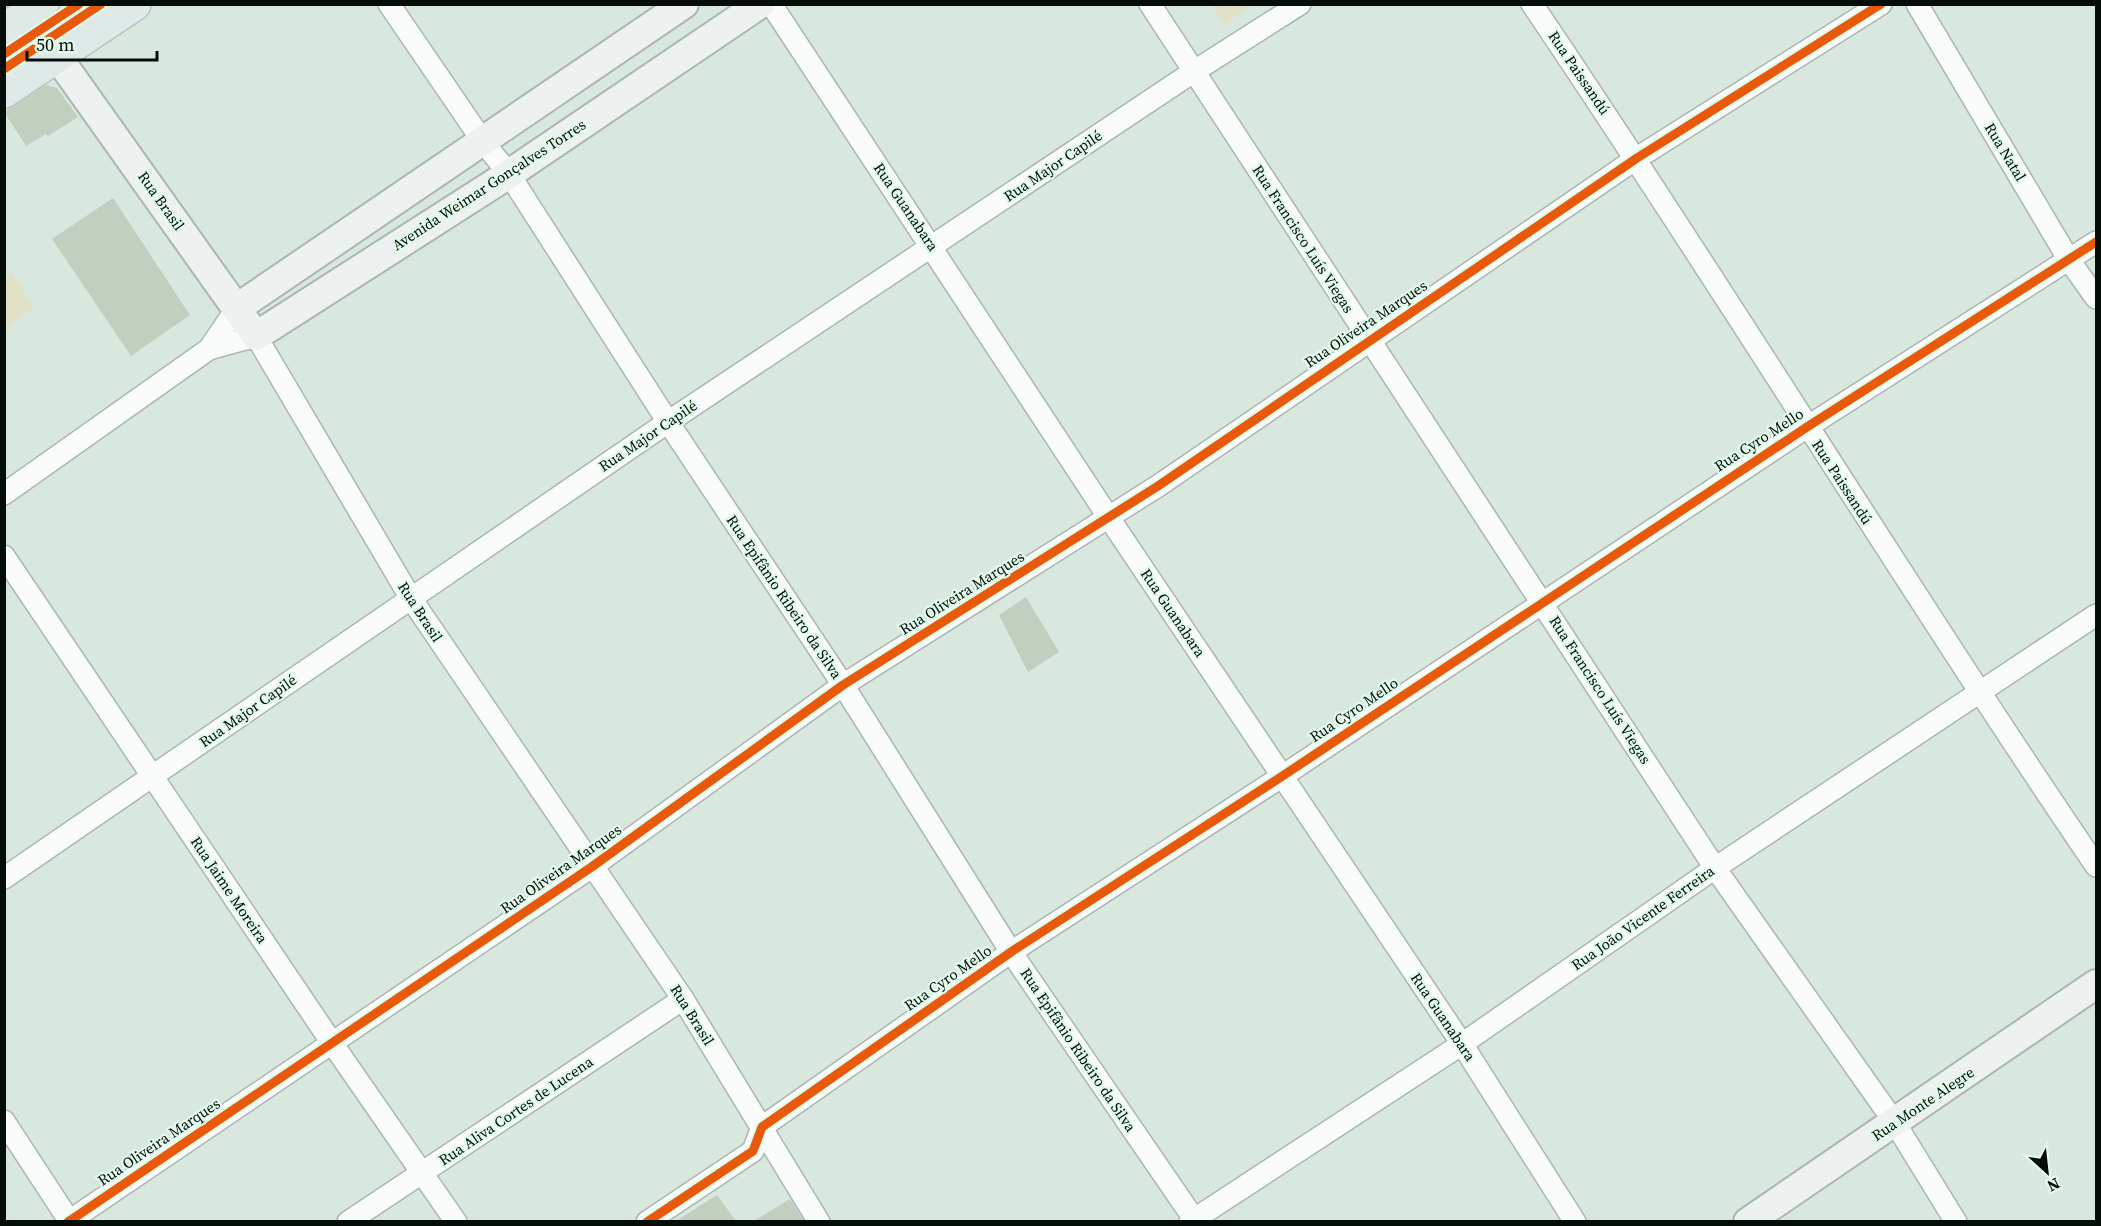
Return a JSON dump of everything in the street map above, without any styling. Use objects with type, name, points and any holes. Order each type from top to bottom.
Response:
[{"type":"main road","points":[[4,91],[134,4]]},
{"type":"main road","name":"Avenida Weimar Gonçalves Torres","points":[[237,308],[484,143],[684,4]]},
{"type":"main road","name":"Avenida Weimar Gonçalves Torres","points":[[256,336],[509,174],[760,4]]},
{"type":"main road","name":"Rua Brasil","points":[[23,14],[57,56],[256,336]]},
{"type":"main road","name":"Rua Monte Alegre","points":[[1748,1221],[2097,984]]},
{"type":"street","name":"Rua Epifânio Ribeiro da Silva","points":[[389,4],[484,143],[509,174],[668,422],[843,685],[1011,952],[1193,1221]]},
{"type":"street","name":"Rua Guanabara","points":[[771,4],[933,246],[1109,518],[1281,777],[1462,1044],[1575,1221]]},
{"type":"street","name":"Rua Francisco Luís Viegas","points":[[1150,4],[1715,868],[1895,1123],[1956,1221]]},
{"type":"street","name":"Rua Major Capilé","points":[[4,878],[668,422],[1193,72],[1299,4]]},
{"type":"street","name":"Rua Paissandú","points":[[1532,4],[1637,158],[1979,693],[2097,866]]},
{"type":"street","name":"Rua Oliveira Marques","points":[[69,1221],[593,866],[843,685],[1109,518],[1637,158],[1881,4]]},
{"type":"street","name":"Rua Natal","points":[[1917,4],[2069,260],[2097,298]]},
{"type":"street","name":"Rua Cyro Mello","points":[[647,1221],[753,1151],[762,1127],[1011,952],[1281,777],[1542,601],[1807,427],[2097,242]]},
{"type":"street","name":"Avenida Weimar Gonçalves Torres","points":[[209,349],[237,308]]},
{"type":"street","name":"Avenida Weimar Gonçalves Torres","points":[[4,494],[209,349],[256,336]]},
{"type":"street","name":"Rua Brasil","points":[[256,336],[410,597],[683,999],[819,1221]]},
{"type":"street","name":"Rua Jaime Moreira","points":[[4,556],[332,1043],[456,1221]]},
{"type":"street","name":"Rua João Vicente Ferreira","points":[[1193,1221],[1462,1044],[1715,868],[2097,615]]},
{"type":"street","name":"Rua Aliva Cortes de Lucena","points":[[348,1221],[683,999]]},
{"type":"street","points":[[4,1121],[69,1221]]},
{"type":"green space","points":[[1211,5],[1253,5],[1224,24]]},
{"type":"green space","points":[[11,272],[34,308],[5,327],[5,276]]},
{"type":"building","points":[[46,85],[57,88],[78,117],[48,136],[46,134],[26,146],[4,112]]},
{"type":"building","points":[[113,198],[190,315],[131,356],[52,239]]},
{"type":"building","points":[[1026,597],[1059,652],[1028,672],[999,615]]},
{"type":"building","points":[[717,1195],[736,1221],[676,1221]]},
{"type":"building","points":[[790,1199],[804,1221],[754,1221]]},
{"type":"cycle path","points":[[4,54],[79,4]]},
{"type":"cycle path","points":[[4,69],[101,4]]},
{"type":"cycle path","points":[[68,1222],[593,866],[843,685],[1158,486],[1637,158],[1881,4]]},
{"type":"cycle path","points":[[647,1222],[753,1151],[762,1127],[1011,952],[1281,777],[1807,427],[2096,242]]}]
